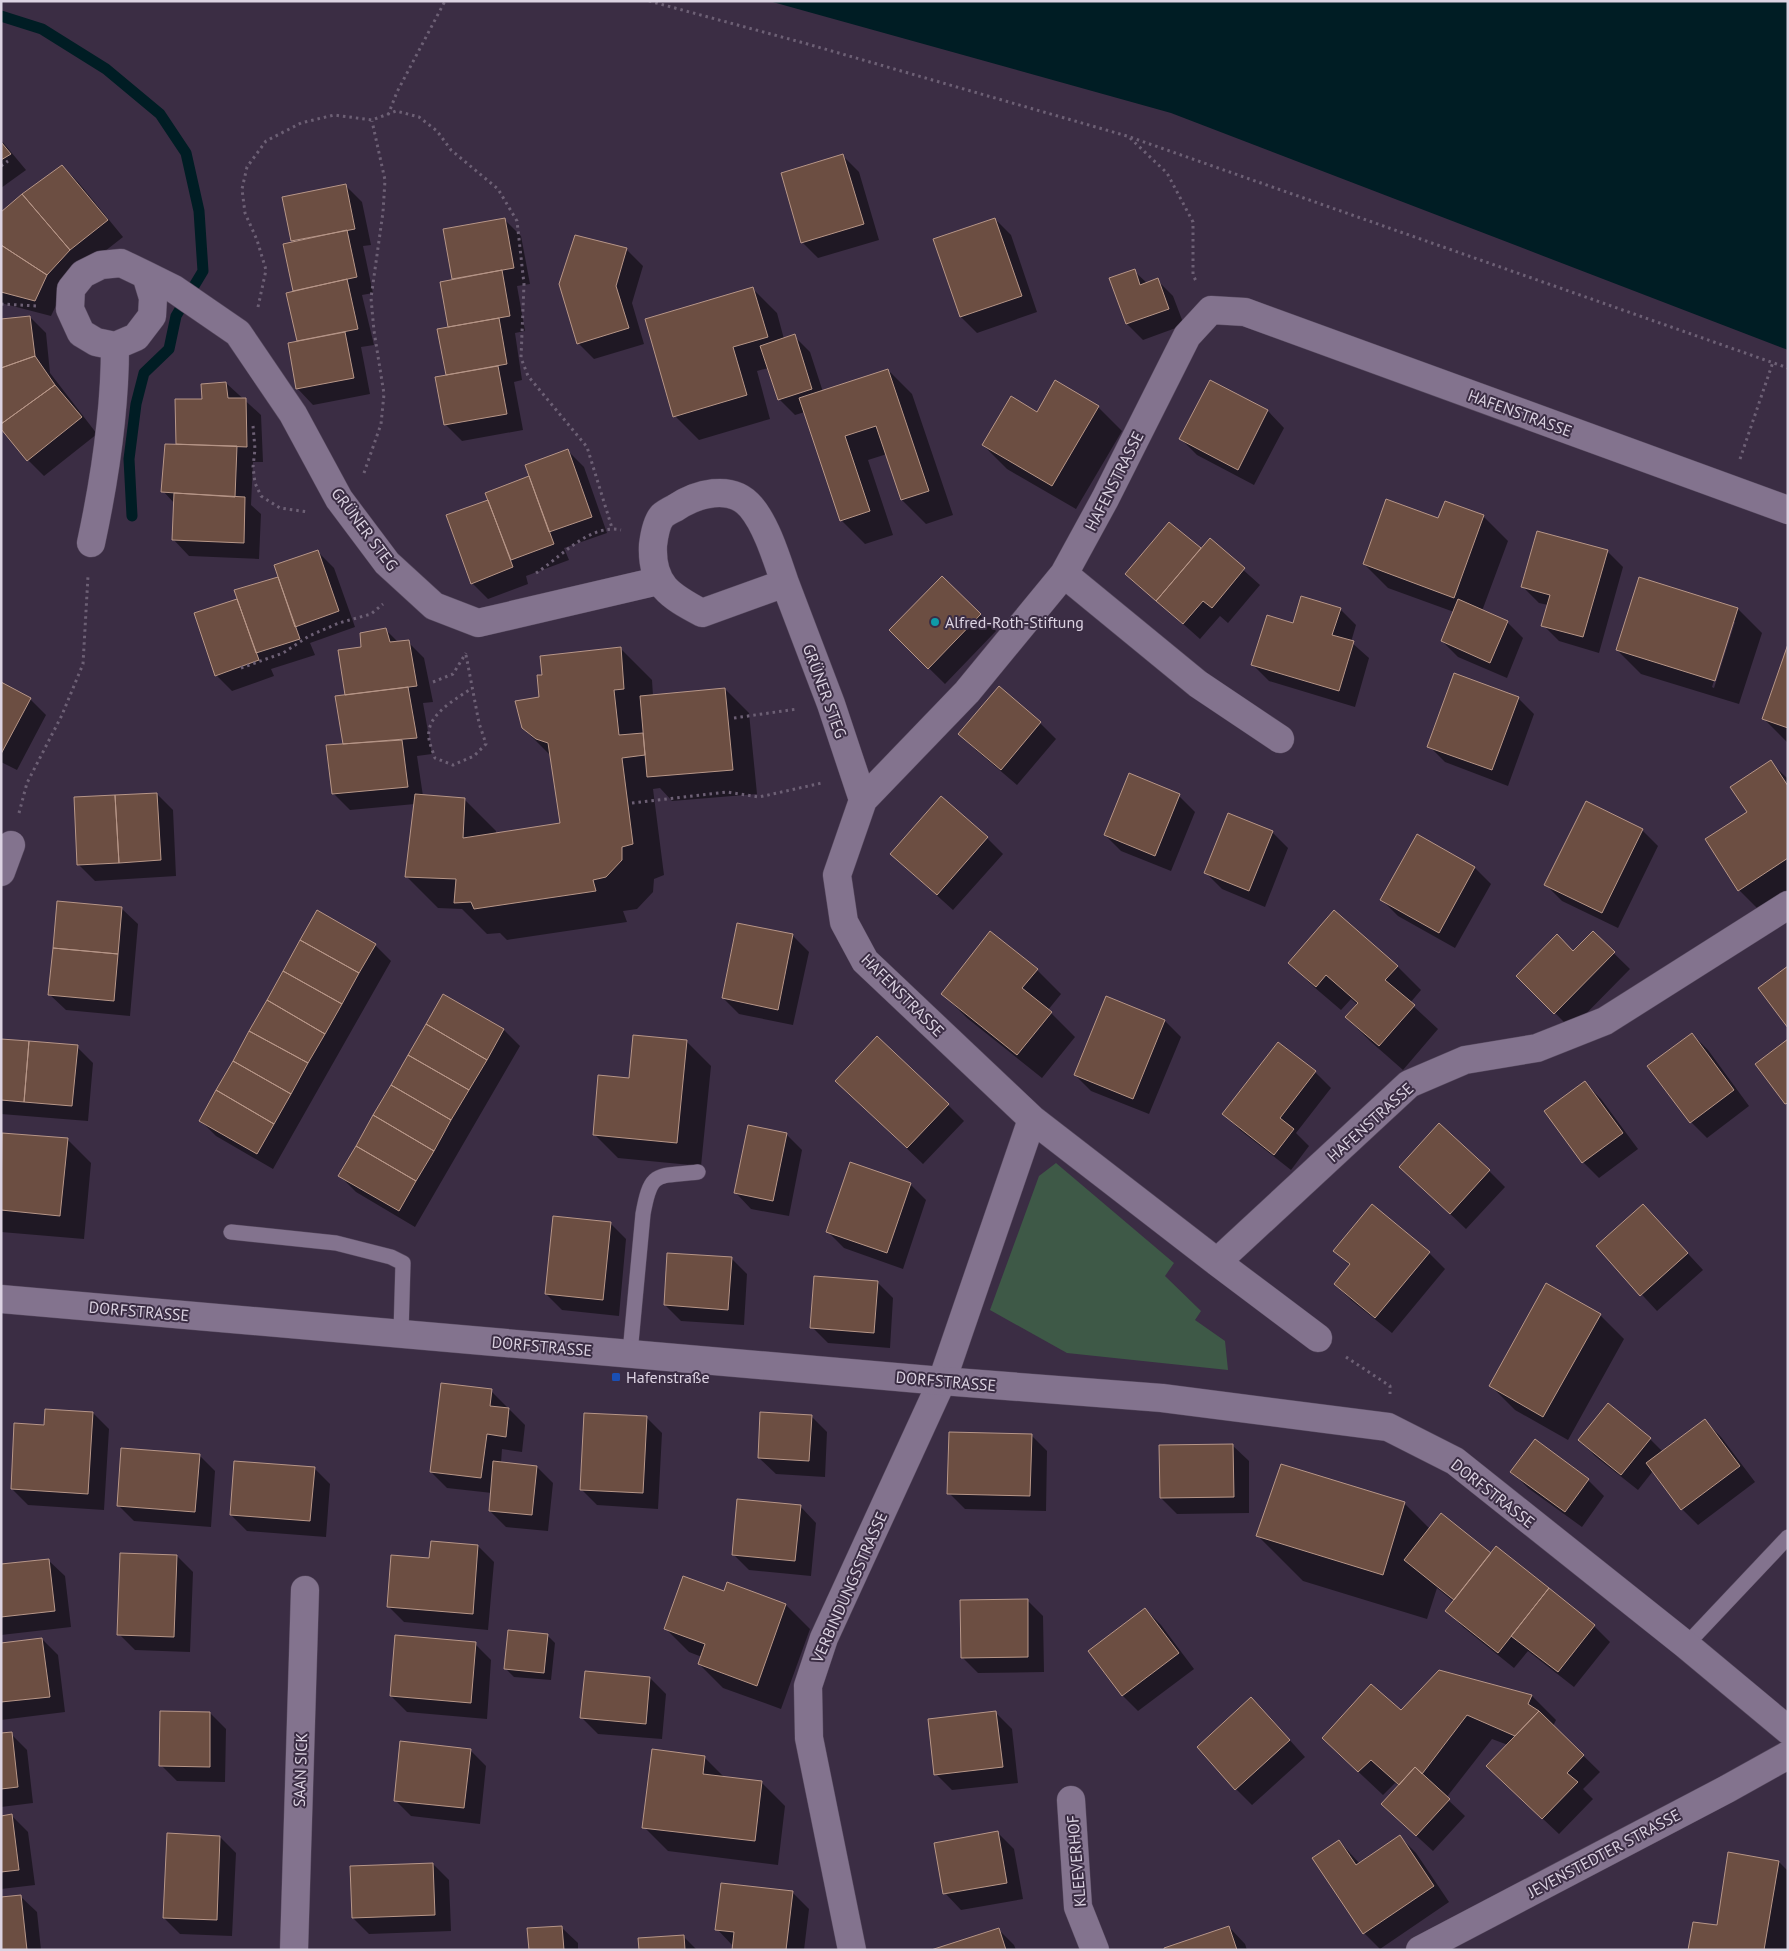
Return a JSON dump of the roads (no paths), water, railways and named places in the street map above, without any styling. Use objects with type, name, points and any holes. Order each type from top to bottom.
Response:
[{"type":"street","points":[[121,263],[146,275],[154,298],[152,316],[136,337],[115,346],[96,342],[81,333],[70,309],[71,289],[83,274],[101,265],[121,263]]},
{"type":"street","name":"GRÜNER STEG","points":[[146,275],[174,289],[238,333],[293,414],[345,507],[387,563],[434,606],[478,623],[658,581],[653,558],[654,536],[662,516],[688,500],[713,492],[734,495],[751,506],[774,550],[831,704],[863,800]]},
{"type":"street","name":"HAFENSTRASSE","points":[[1318,1338],[1032,1119],[866,961],[844,922],[837,875],[863,800],[967,692],[1064,574],[1105,499],[1187,336],[1211,310],[1245,312],[1788,510]]},
{"type":"street","points":[[91,543],[99,504],[115,385],[115,346]]},
{"type":"street","points":[[1064,574],[1198,684],[1280,739]]},
{"type":"street","points":[[658,581],[678,601],[702,613],[785,583]]},
{"type":"street","points":[[1,872],[11,845]]},
{"type":"street","name":"HAFENSTRASSE","points":[[1217,1262],[1409,1084],[1465,1060],[1537,1048],[1605,1020],[1788,905]]},
{"type":"street","points":[[942,1381],[1032,1119]]},
{"type":"street","name":"DORFSTRASSE","points":[[1,1299],[942,1381],[1162,1398],[1388,1427],[1455,1461],[1686,1645],[1788,1730]]},
{"type":"street","name":"VERBINDUNGSSTRASSE","points":[[852,1950],[809,1738],[808,1686],[824,1638],[942,1381]]},
{"type":"street","name":"SAAN SICK","points":[[294,1950],[305,1590]]},
{"type":"street","name":"JEVENSTEDTER STRASSE","points":[[1420,1950],[1788,1755]]},
{"type":"street","name":"KLEEVERHOF","points":[[1071,1800],[1078,1907],[1095,1950]]},
{"type":"lane","points":[[630,1353],[643,1214],[647,1191],[658,1177],[698,1172]]},
{"type":"lane","points":[[231,1232],[336,1244],[392,1257],[404,1263],[400,1333]]},
{"type":"lane","points":[[1686,1645],[1788,1537]]},
{"type":"water","points":[[769,1],[1788,1],[1788,350],[1171,113]]},
{"type":"waterway","points":[[1,16],[42,29],[106,69],[160,114],[186,153],[199,211],[203,271],[176,316],[169,349],[144,373],[136,404],[129,459],[132,516]]},
{"type":"place","name":"Alfred-Roth-Stiftung","points":[[935,622]]},
{"type":"place","name":"Hafenstraße","points":[[616,1377]]}]
